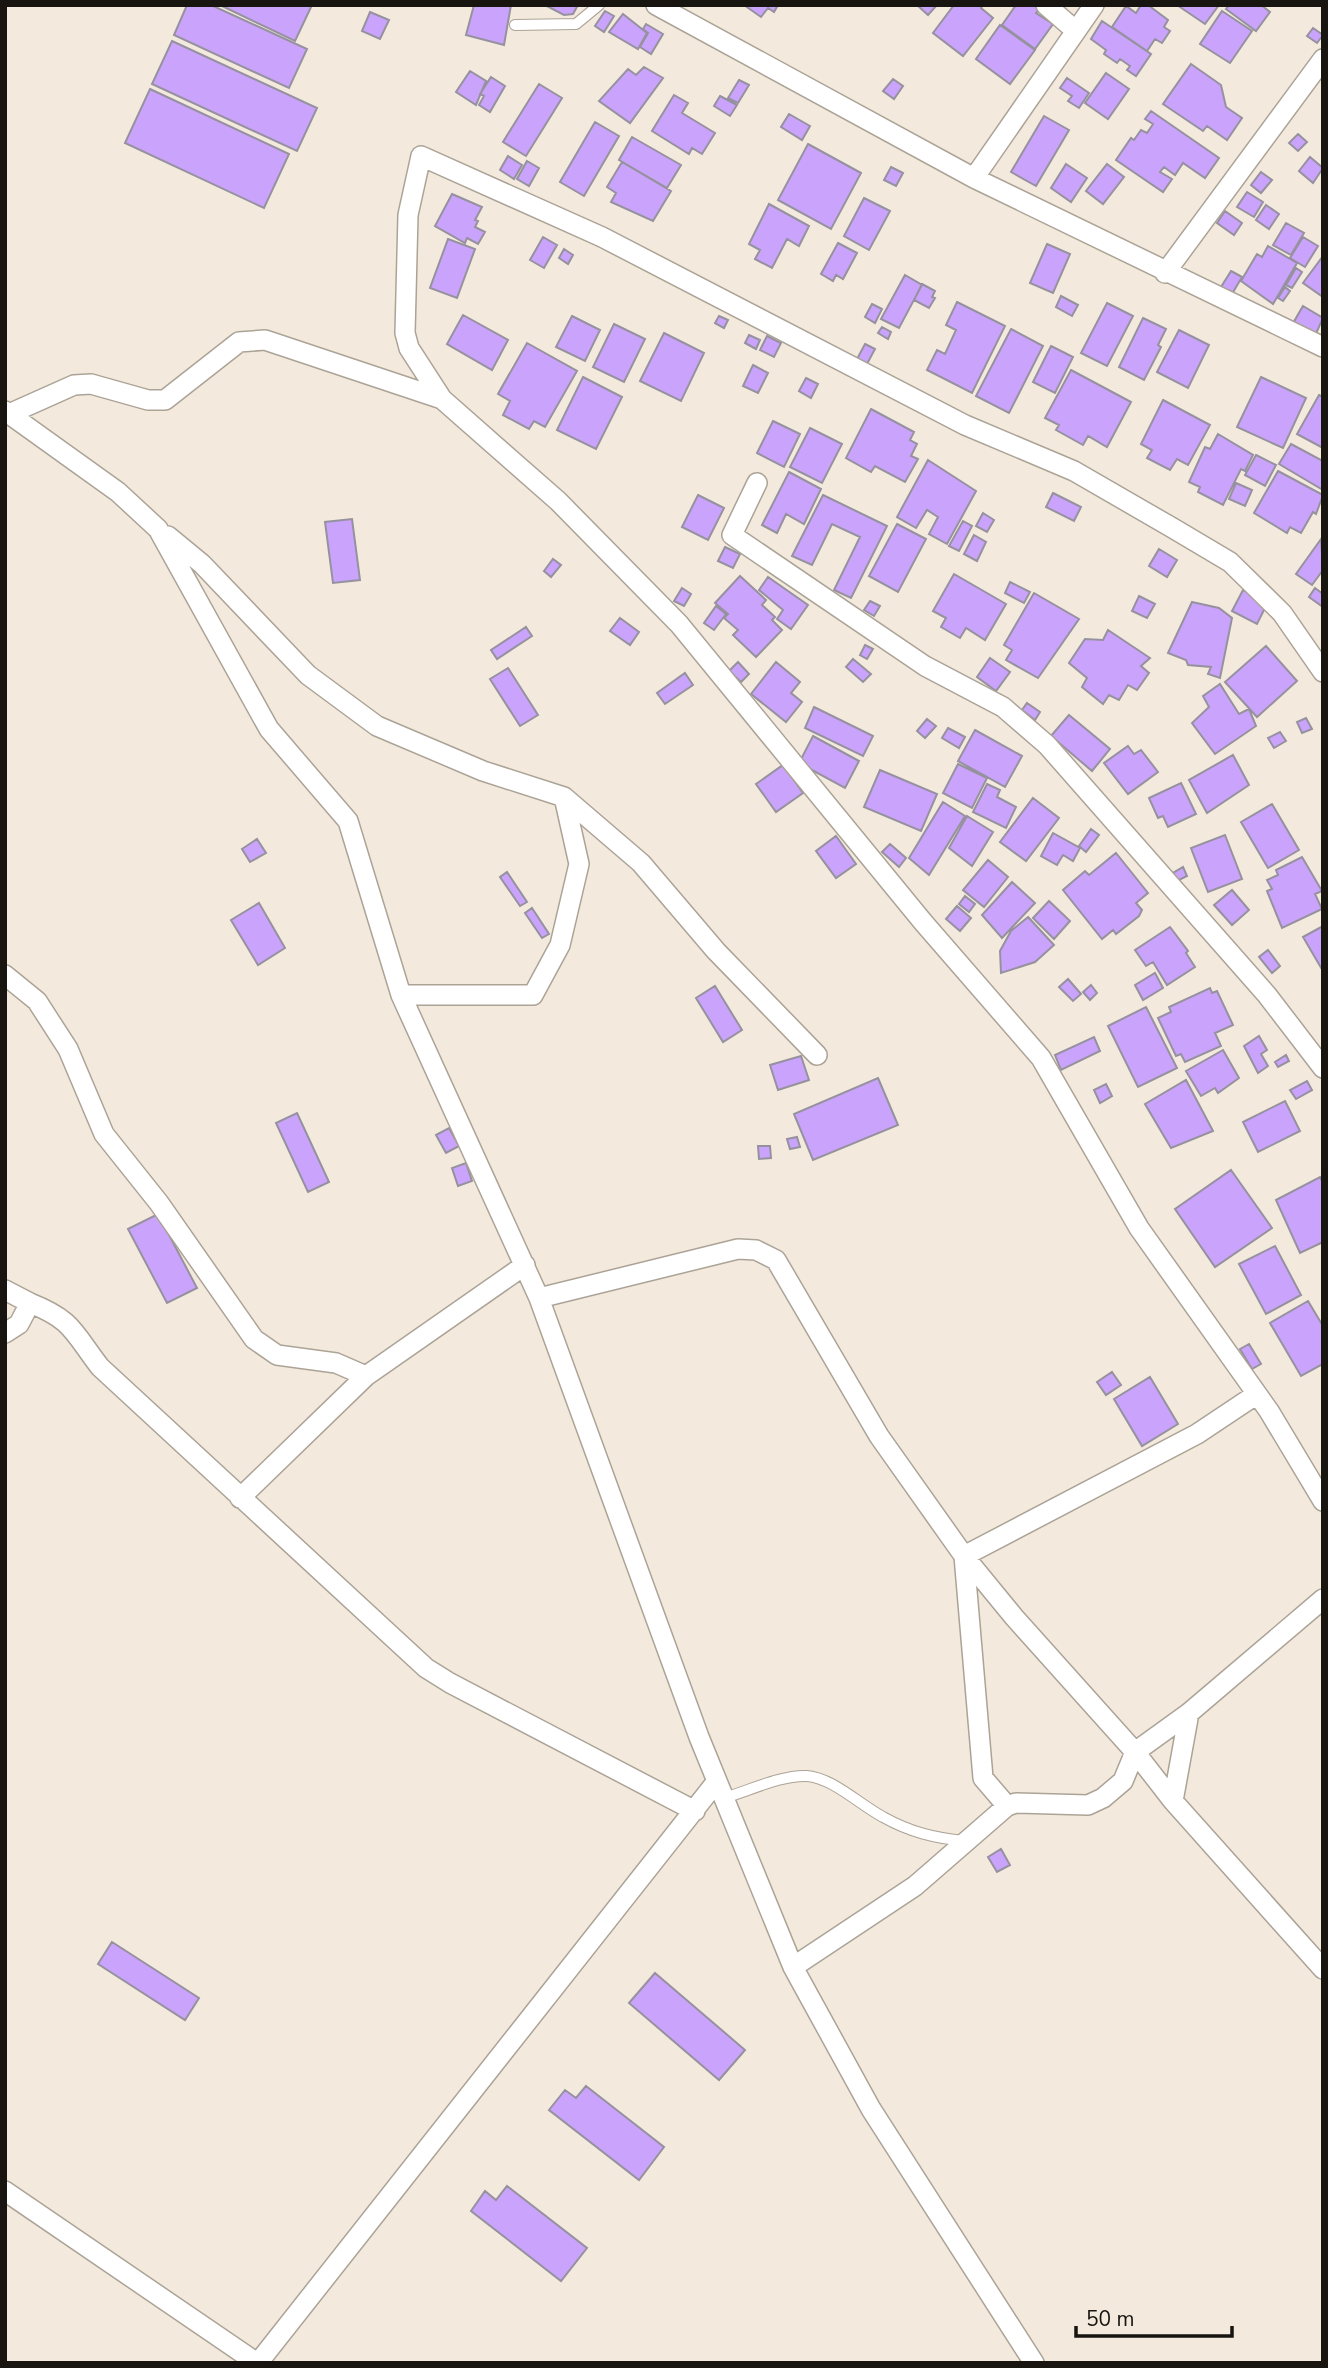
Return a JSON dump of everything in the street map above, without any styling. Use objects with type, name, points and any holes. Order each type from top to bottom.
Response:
[{"type":"street","points":[[656,5],[974,178],[1323,347]]},
{"type":"street","points":[[1046,5],[1076,31]]},
{"type":"street","points":[[974,178],[1094,5]]},
{"type":"street","points":[[1165,272],[1323,59]]},
{"type":"street","points":[[1323,672],[1282,613],[1230,562],[1099,485],[1074,471],[965,425],[602,237],[421,156],[408,215],[405,333],[409,348],[442,399],[558,501],[679,624],[923,922],[1041,1058],[1139,1228],[1257,1394],[1323,1501]]},
{"type":"street","points":[[7,412],[74,385],[91,384],[148,400],[164,400],[239,342],[265,340],[442,399]]},
{"type":"street","points":[[7,412],[118,492],[202,564],[308,675],[377,726],[483,771],[564,797],[641,863],[716,951],[817,1055]]},
{"type":"street","points":[[757,483],[732,535],[925,666],[1003,707],[1047,745],[1267,995],[1323,1068]]},
{"type":"street","points":[[158,528],[269,729],[348,821],[401,995],[539,1298],[720,1790],[793,1967],[871,2109],[1034,2363]]},
{"type":"street","points":[[401,995],[533,995],[560,945],[579,864],[564,797]]},
{"type":"street","points":[[5,975],[37,1001],[68,1049],[104,1134],[159,1203],[254,1339],[276,1355],[335,1363],[366,1376]]},
{"type":"street","points":[[539,1298],[738,1249],[756,1250],[776,1260],[879,1436],[964,1556],[1014,1617],[1135,1752],[1173,1801],[1323,1969]]},
{"type":"street","points":[[240,1498],[366,1376],[525,1265]]},
{"type":"street","points":[[5,1290],[57,1313],[73,1326],[100,1367],[426,1668],[450,1684],[695,1811]]},
{"type":"street","points":[[5,1333],[19,1324],[30,1303]]},
{"type":"street","points":[[964,1556],[1198,1434],[1257,1394]]},
{"type":"street","points":[[964,1556],[983,1778],[1007,1806]]},
{"type":"street","points":[[793,1967],[905,1894],[935,1871],[1007,1806],[1016,1803],[1088,1805],[1113,1791],[1123,1780],[1135,1752],[1319,1611]]},
{"type":"street","points":[[1173,1801],[1189,1713]]},
{"type":"street","points":[[5,2191],[257,2363],[372,2214],[695,1811],[720,1790]]},
{"type":"lane","points":[[515,25],[576,24],[599,5]]},
{"type":"lane","points":[[720,1790],[807,1776],[822,1780],[884,1818],[919,1834],[965,1842]]},
{"type":"building","points":[[187,5],[211,5],[307,49],[289,88],[174,35]]},
{"type":"building","points":[[220,5],[312,5],[295,41]]},
{"type":"building","points":[[474,5],[511,5],[504,45],[466,35]]},
{"type":"building","points":[[545,5],[578,5],[573,14],[564,15]]},
{"type":"building","points":[[744,5],[778,5],[774,12],[768,8],[761,17]]},
{"type":"building","points":[[917,5],[937,5],[928,15]]},
{"type":"building","points":[[954,5],[983,5],[981,8],[993,18],[963,56],[933,33]]},
{"type":"building","points":[[1016,5],[1035,5],[1040,9],[1036,13],[1053,24],[1035,49],[1002,25]]},
{"type":"building","points":[[1141,5],[1148,5],[1168,20],[1164,27],[1170,31],[1162,43],[1155,39],[1147,51],[1112,27],[1126,6],[1136,13]]},
{"type":"building","points":[[1177,5],[1219,5],[1205,24]]},
{"type":"building","points":[[1229,5],[1261,5],[1270,12],[1256,31],[1226,9]]},
{"type":"building","points":[[605,11],[614,16],[604,32],[595,26]]},
{"type":"building","points":[[1222,11],[1252,31],[1230,63],[1200,44]]},
{"type":"building","points":[[370,12],[389,20],[380,39],[362,31]]},
{"type":"building","points":[[623,14],[647,33],[638,49],[609,32]]},
{"type":"building","points":[[1102,21],[1151,54],[1136,76],[1127,70],[1130,66],[1120,59],[1117,63],[1104,54],[1106,50],[1091,39]]},
{"type":"building","points":[[646,24],[663,34],[651,54],[640,47],[648,33],[643,29]]},
{"type":"building","points":[[1000,25],[1035,50],[1010,84],[976,59]]},
{"type":"building","points":[[1313,28],[1323,35],[1317,43],[1307,36]]},
{"type":"building","points":[[172,41],[317,108],[297,151],[152,84]]},
{"type":"building","points":[[1191,64],[1221,85],[1226,107],[1242,118],[1227,140],[1207,126],[1203,131],[1163,104]]},
{"type":"building","points":[[644,67],[663,78],[630,123],[599,101],[628,69],[636,75]]},
{"type":"building","points":[[470,71],[486,81],[476,105],[456,92]]},
{"type":"building","points":[[1106,73],[1129,89],[1108,119],[1085,103]]},
{"type":"building","points":[[491,77],[505,86],[490,112],[479,105],[484,96],[480,94]]},
{"type":"building","points":[[1067,78],[1089,93],[1079,108],[1068,101],[1072,96],[1060,88]]},
{"type":"building","points":[[893,79],[903,86],[894,99],[883,91]]},
{"type":"building","points":[[739,80],[749,85],[738,103],[728,98]]},
{"type":"building","points":[[539,84],[562,98],[526,156],[503,142]]},
{"type":"building","points":[[150,89],[289,154],[264,208],[125,143]]},
{"type":"building","points":[[674,95],[688,103],[682,113],[715,133],[702,154],[692,148],[689,154],[652,131]]},
{"type":"building","points":[[720,96],[737,105],[730,116],[714,106]]},
{"type":"building","points":[[1151,111],[1219,158],[1205,178],[1183,163],[1175,175],[1164,167],[1160,172],[1172,179],[1163,192],[1116,160],[1131,138],[1134,140],[1141,130],[1147,133],[1153,124],[1145,119]]},
{"type":"building","points":[[789,114],[810,126],[802,140],[781,127]]},
{"type":"building","points":[[1044,116],[1069,130],[1036,186],[1011,172]]},
{"type":"building","points":[[595,122],[619,136],[584,196],[560,182]]},
{"type":"building","points":[[1298,134],[1307,142],[1298,151],[1289,143]]},
{"type":"building","points":[[632,137],[681,165],[667,188],[619,160]]},
{"type":"building","points":[[808,144],[861,173],[831,229],[778,200]]},
{"type":"building","points":[[508,156],[522,165],[514,179],[500,170]]},
{"type":"building","points":[[1310,157],[1323,168],[1313,183],[1299,171]]},
{"type":"building","points":[[527,161],[539,168],[529,186],[517,179]]},
{"type":"building","points":[[622,162],[671,191],[653,221],[611,202],[616,193],[607,187]]},
{"type":"building","points":[[1066,164],[1087,178],[1071,202],[1051,188]]},
{"type":"building","points":[[1107,164],[1124,177],[1103,204],[1086,191]]},
{"type":"building","points":[[891,167],[903,173],[896,186],[884,180]]},
{"type":"building","points":[[1261,172],[1272,180],[1261,193],[1251,185]]},
{"type":"building","points":[[1247,192],[1263,202],[1254,217],[1237,207]]},
{"type":"building","points":[[452,194],[482,207],[475,220],[478,221],[475,227],[485,232],[478,244],[467,238],[465,243],[435,226]]},
{"type":"building","points":[[864,198],[890,211],[869,250],[844,236]]},
{"type":"building","points":[[769,204],[809,226],[799,246],[787,239],[772,268],[755,259],[760,250],[749,244]]},
{"type":"building","points":[[1266,205],[1279,214],[1269,229],[1256,220]]},
{"type":"building","points":[[1225,211],[1242,223],[1234,235],[1217,223]]},
{"type":"building","points":[[1286,223],[1304,233],[1291,255],[1273,245]]},
{"type":"building","points":[[543,237],[557,245],[544,268],[530,260]]},
{"type":"building","points":[[1303,237],[1318,246],[1305,267],[1290,258]]},
{"type":"building","points":[[448,239],[475,249],[457,298],[430,288]]},
{"type":"building","points":[[838,243],[857,253],[843,279],[836,275],[833,281],[821,274]]},
{"type":"building","points":[[1047,244],[1070,254],[1053,293],[1030,283]]},
{"type":"building","points":[[1268,246],[1297,263],[1273,304],[1241,281],[1257,254],[1262,257]]},
{"type":"building","points":[[564,249],[573,255],[568,264],[559,258]]},
{"type":"building","points":[[1323,256],[1323,297],[1303,283]]},
{"type":"building","points":[[1296,268],[1302,272],[1292,288],[1286,285]]},
{"type":"building","points":[[1231,271],[1242,277],[1232,294],[1221,287]]},
{"type":"building","points":[[905,275],[922,285],[899,328],[881,319]]},
{"type":"building","points":[[922,284],[935,291],[932,297],[935,298],[929,308],[914,300]]},
{"type":"building","points":[[1285,287],[1290,291],[1283,301],[1278,298]]},
{"type":"building","points":[[1061,296],[1078,305],[1072,316],[1056,307]]},
{"type":"building","points":[[957,302],[1005,326],[972,393],[927,370],[937,350],[945,354],[956,330],[946,325]]},
{"type":"building","points":[[1107,303],[1133,316],[1107,366],[1081,353]]},
{"type":"building","points":[[872,304],[882,309],[875,323],[865,317]]},
{"type":"building","points":[[1303,306],[1323,318],[1314,338],[1292,325]]},
{"type":"building","points":[[463,315],[508,340],[492,370],[447,344]]},
{"type":"building","points":[[572,316],[600,330],[585,361],[556,347]]},
{"type":"building","points":[[719,316],[728,320],[724,328],[715,323]]},
{"type":"building","points":[[1143,318],[1166,329],[1158,345],[1161,347],[1144,380],[1119,367]]},
{"type":"building","points":[[614,324],[645,339],[624,382],[593,367]]},
{"type":"building","points":[[882,327],[891,332],[888,339],[878,333]]},
{"type":"building","points":[[1011,329],[1043,346],[1009,413],[976,396]]},
{"type":"building","points":[[1179,330],[1209,345],[1188,388],[1157,372]]},
{"type":"building","points":[[664,333],[704,353],[681,401],[640,381]]},
{"type":"building","points":[[749,335],[760,340],[756,349],[745,343]]},
{"type":"building","points":[[767,336],[781,343],[774,357],[760,350]]},
{"type":"building","points":[[527,343],[577,371],[545,427],[534,421],[529,429],[503,415],[510,401],[498,394]]},
{"type":"building","points":[[865,344],[875,349],[867,364],[857,359]]},
{"type":"building","points":[[1051,346],[1073,357],[1055,393],[1033,382]]},
{"type":"building","points":[[753,365],[768,373],[758,393],[743,386]]},
{"type":"building","points":[[1071,370],[1131,402],[1107,447],[1088,436],[1083,445],[1056,430],[1059,425],[1045,418]]},
{"type":"building","points":[[583,377],[622,397],[596,449],[557,430]]},
{"type":"building","points":[[1261,377],[1306,398],[1283,448],[1237,427]]},
{"type":"building","points":[[806,378],[818,384],[811,398],[799,391]]},
{"type":"building","points":[[1319,395],[1323,397],[1323,448],[1297,434]]},
{"type":"building","points":[[1163,400],[1210,425],[1188,465],[1177,459],[1170,470],[1147,458],[1152,450],[1141,444]]},
{"type":"building","points":[[871,409],[914,432],[910,440],[917,444],[911,456],[918,459],[905,482],[875,466],[871,472],[846,458]]},
{"type":"building","points":[[773,421],[800,434],[784,467],[757,453]]},
{"type":"building","points":[[810,428],[842,444],[822,483],[790,467]]},
{"type":"building","points":[[1218,434],[1253,455],[1245,471],[1241,469],[1223,505],[1198,492],[1200,487],[1189,482],[1205,447],[1210,449]]},
{"type":"building","points":[[1291,444],[1323,461],[1323,490],[1279,464]]},
{"type":"building","points":[[1256,455],[1276,465],[1265,486],[1245,475]]},
{"type":"building","points":[[928,460],[976,491],[947,544],[929,534],[938,517],[927,510],[916,528],[897,517]]},
{"type":"building","points":[[1278,471],[1323,495],[1316,514],[1313,512],[1301,533],[1290,527],[1287,533],[1254,513]]},
{"type":"building","points":[[789,472],[821,489],[804,524],[786,514],[777,533],[762,525]]},
{"type":"building","points":[[1236,483],[1252,490],[1245,506],[1229,499]]},
{"type":"building","points":[[1053,493],[1081,507],[1074,521],[1046,507]]},
{"type":"building","points":[[698,495],[724,508],[708,540],[682,527]]},
{"type":"building","points":[[823,495],[887,526],[851,598],[834,590],[860,537],[832,524],[812,565],[792,556]]},
{"type":"building","points":[[983,513],[994,520],[987,532],[976,526]]},
{"type":"building","points":[[352,519],[360,580],[333,583],[325,522]]},
{"type":"building","points":[[963,521],[972,526],[959,551],[949,546]]},
{"type":"building","points":[[897,524],[926,539],[898,592],[869,576]]},
{"type":"building","points":[[974,535],[986,542],[977,561],[964,554]]},
{"type":"building","points":[[1321,539],[1323,570],[1312,585],[1296,574]]},
{"type":"building","points":[[725,547],[740,554],[733,568],[718,561]]},
{"type":"building","points":[[1159,549],[1177,560],[1167,577],[1149,566]]},
{"type":"building","points":[[553,559],[561,565],[551,577],[544,571]]},
{"type":"building","points":[[954,574],[1006,604],[985,640],[966,628],[960,638],[941,627],[946,618],[933,611]]},
{"type":"building","points":[[740,576],[766,600],[762,605],[775,617],[772,620],[782,630],[756,657],[733,635],[738,630],[724,618],[728,614],[715,603]]},
{"type":"building","points":[[768,577],[808,605],[791,629],[777,619],[783,610],[759,590]]},
{"type":"building","points":[[1010,582],[1030,592],[1024,603],[1005,593]]},
{"type":"building","points":[[682,588],[691,594],[684,606],[674,601]]},
{"type":"building","points":[[1315,588],[1323,594],[1323,607],[1309,597]]},
{"type":"building","points":[[1243,590],[1268,602],[1257,624],[1232,611]]},
{"type":"building","points":[[1034,593],[1079,619],[1038,678],[1006,660],[1012,650],[1004,645]]},
{"type":"building","points":[[1139,596],[1155,604],[1147,618],[1132,611]]},
{"type":"building","points":[[870,601],[880,606],[874,616],[864,610]]},
{"type":"building","points":[[1192,602],[1219,608],[1232,618],[1220,678],[1208,674],[1211,667],[1188,665],[1186,660],[1168,653]]},
{"type":"building","points":[[716,606],[726,614],[714,630],[704,623]]},
{"type":"building","points":[[620,618],[639,632],[630,645],[610,631]]},
{"type":"building","points":[[526,627],[532,636],[497,659],[491,650]]},
{"type":"building","points":[[1108,630],[1150,658],[1141,666],[1149,673],[1137,690],[1128,685],[1119,700],[1109,695],[1103,704],[1082,687],[1087,678],[1069,663],[1085,639],[1103,640]]},
{"type":"building","points":[[865,645],[873,649],[867,659],[860,655]]},
{"type":"building","points":[[1266,646],[1297,681],[1257,717],[1225,682]]},
{"type":"building","points":[[990,658],[1010,672],[996,691],[977,677]]},
{"type":"building","points":[[853,659],[871,674],[863,682],[846,667]]},
{"type":"building","points":[[738,662],[749,674],[741,682],[729,671]]},
{"type":"building","points":[[776,662],[800,682],[791,693],[802,702],[786,722],[751,694]]},
{"type":"building","points":[[508,668],[538,715],[520,726],[490,679]]},
{"type":"building","points":[[685,673],[693,685],[665,704],[657,693]]},
{"type":"building","points":[[1220,684],[1239,714],[1249,709],[1256,726],[1215,754],[1192,723],[1209,707],[1203,696]]},
{"type":"building","points":[[1027,703],[1040,712],[1035,720],[1022,710]]},
{"type":"building","points":[[814,707],[873,736],[863,756],[805,728]]},
{"type":"building","points":[[1069,715],[1110,749],[1092,771],[1051,736]]},
{"type":"building","points":[[1306,718],[1312,729],[1302,733],[1297,722]]},
{"type":"building","points":[[927,719],[936,726],[925,738],[917,731]]},
{"type":"building","points":[[948,728],[965,737],[959,748],[942,738]]},
{"type":"building","points":[[975,730],[1022,756],[1005,787],[958,761]]},
{"type":"building","points":[[1280,732],[1286,741],[1274,748],[1268,738]]},
{"type":"building","points":[[813,736],[859,761],[845,788],[799,763]]},
{"type":"building","points":[[1128,746],[1134,754],[1141,750],[1158,772],[1128,794],[1104,763]]},
{"type":"building","points":[[1233,755],[1249,785],[1207,813],[1189,780]]},
{"type":"building","points":[[958,764],[987,778],[972,808],[943,793]]},
{"type":"building","points":[[783,765],[803,793],[776,812],[756,784]]},
{"type":"building","points":[[880,770],[937,794],[921,831],[864,807]]},
{"type":"building","points":[[1181,783],[1196,814],[1168,827],[1163,816],[1158,818],[1149,798]]},
{"type":"building","points":[[987,784],[1000,790],[997,797],[1016,807],[1006,828],[973,812]]},
{"type":"building","points":[[1033,798],[1059,818],[1026,861],[1000,842]]},
{"type":"building","points":[[943,802],[965,816],[929,875],[909,858]]},
{"type":"building","points":[[1272,804],[1299,850],[1268,868],[1241,822]]},
{"type":"building","points":[[967,816],[993,832],[972,866],[949,848]]},
{"type":"building","points":[[1091,829],[1099,835],[1086,852],[1079,846]]},
{"type":"building","points":[[1053,833],[1080,848],[1073,861],[1063,855],[1057,865],[1041,856]]},
{"type":"building","points":[[1225,835],[1242,879],[1208,892],[1191,848]]},
{"type":"building","points":[[836,836],[856,864],[836,878],[816,851]]},
{"type":"building","points":[[257,839],[266,853],[250,862],[242,849]]},
{"type":"building","points":[[890,844],[906,858],[899,867],[882,852]]},
{"type":"building","points":[[1116,853],[1148,893],[1136,903],[1142,910],[1139,916],[1116,934],[1113,930],[1102,939],[1063,890],[1085,871],[1089,875]]},
{"type":"building","points":[[1302,857],[1322,891],[1315,894],[1322,909],[1282,928],[1267,891],[1272,889],[1267,880],[1278,875],[1276,870]]},
{"type":"building","points":[[988,860],[1008,877],[984,907],[963,890]]},
{"type":"building","points":[[1183,867],[1187,876],[1177,881],[1173,873]]},
{"type":"building","points":[[507,872],[527,902],[520,906],[500,877]]},
{"type":"building","points":[[1012,882],[1035,903],[1002,938],[982,915]]},
{"type":"building","points":[[1232,890],[1249,910],[1232,925],[1214,905]]},
{"type":"building","points":[[965,896],[975,904],[969,912],[959,904]]},
{"type":"building","points":[[1049,901],[1070,921],[1054,939],[1033,918]]},
{"type":"building","points":[[259,903],[285,948],[258,965],[231,920]]},
{"type":"building","points":[[957,906],[971,918],[960,931],[946,919]]},
{"type":"building","points":[[532,908],[549,934],[542,938],[525,913]]},
{"type":"building","points":[[1028,917],[1054,945],[1035,962],[1001,973],[1000,951],[1011,931]]},
{"type":"building","points":[[1323,926],[1323,971],[1303,937]]},
{"type":"building","points":[[1170,927],[1188,951],[1186,953],[1195,967],[1167,985],[1153,962],[1146,966],[1135,950]]},
{"type":"building","points":[[1268,950],[1280,966],[1272,973],[1259,957]]},
{"type":"building","points":[[1155,973],[1163,988],[1143,1000],[1135,985]]},
{"type":"building","points":[[1068,979],[1081,994],[1073,1001],[1059,987]]},
{"type":"building","points":[[1091,985],[1097,993],[1090,1000],[1083,992]]},
{"type":"building","points":[[715,986],[742,1030],[723,1042],[696,998]]},
{"type":"building","points":[[1210,988],[1212,993],[1217,991],[1233,1025],[1215,1033],[1221,1046],[1185,1062],[1181,1054],[1176,1056],[1158,1018],[1171,1012],[1169,1007]]},
{"type":"building","points":[[1146,1007],[1177,1068],[1138,1087],[1108,1026]]},
{"type":"building","points":[[1259,1036],[1267,1050],[1261,1054],[1268,1066],[1258,1073],[1244,1046]]},
{"type":"building","points":[[1094,1037],[1100,1051],[1061,1070],[1055,1055]]},
{"type":"building","points":[[1223,1050],[1239,1078],[1218,1093],[1215,1088],[1201,1096],[1186,1071]]},
{"type":"building","points":[[1286,1055],[1289,1061],[1278,1067],[1275,1062]]},
{"type":"building","points":[[801,1056],[809,1080],[778,1090],[770,1065]]},
{"type":"building","points":[[878,1078],[898,1125],[813,1160],[794,1114]]},
{"type":"building","points":[[1186,1080],[1213,1131],[1171,1148],[1145,1104]]},
{"type":"building","points":[[1307,1081],[1312,1090],[1296,1099],[1290,1090]]},
{"type":"building","points":[[1106,1084],[1112,1096],[1100,1103],[1094,1090]]},
{"type":"building","points":[[1285,1101],[1300,1131],[1258,1152],[1243,1122]]},
{"type":"building","points":[[297,1113],[329,1182],[308,1192],[276,1123]]},
{"type":"building","points":[[449,1128],[459,1146],[446,1153],[436,1135]]},
{"type":"building","points":[[797,1137],[800,1147],[790,1149],[787,1139]]},
{"type":"building","points":[[758,1146],[770,1146],[771,1158],[759,1159]]},
{"type":"building","points":[[466,1163],[472,1181],[458,1186],[452,1168]]},
{"type":"building","points":[[1231,1170],[1272,1228],[1215,1267],[1175,1209]]},
{"type":"building","points":[[1320,1177],[1323,1183],[1323,1242],[1300,1253],[1276,1200]]},
{"type":"building","points":[[158,1214],[197,1288],[167,1303],[128,1229]]},
{"type":"building","points":[[1275,1246],[1301,1295],[1266,1314],[1239,1264]]},
{"type":"building","points":[[1308,1301],[1323,1326],[1323,1364],[1301,1376],[1270,1323]]},
{"type":"building","points":[[1249,1344],[1261,1364],[1252,1369],[1240,1349]]},
{"type":"building","points":[[1112,1372],[1121,1385],[1106,1395],[1097,1382]]},
{"type":"building","points":[[1150,1377],[1178,1424],[1142,1446],[1114,1399]]},
{"type":"building","points":[[1001,1849],[1010,1865],[997,1872],[988,1857]]},
{"type":"building","points":[[112,1942],[199,1998],[185,2020],[98,1964]]},
{"type":"building","points":[[655,1973],[745,2050],[719,2080],[629,2003]]},
{"type":"building","points":[[586,2086],[664,2147],[639,2180],[549,2110],[565,2090],[576,2098]]},
{"type":"building","points":[[507,2186],[587,2248],[561,2281],[471,2211],[485,2191],[496,2200]]}]
